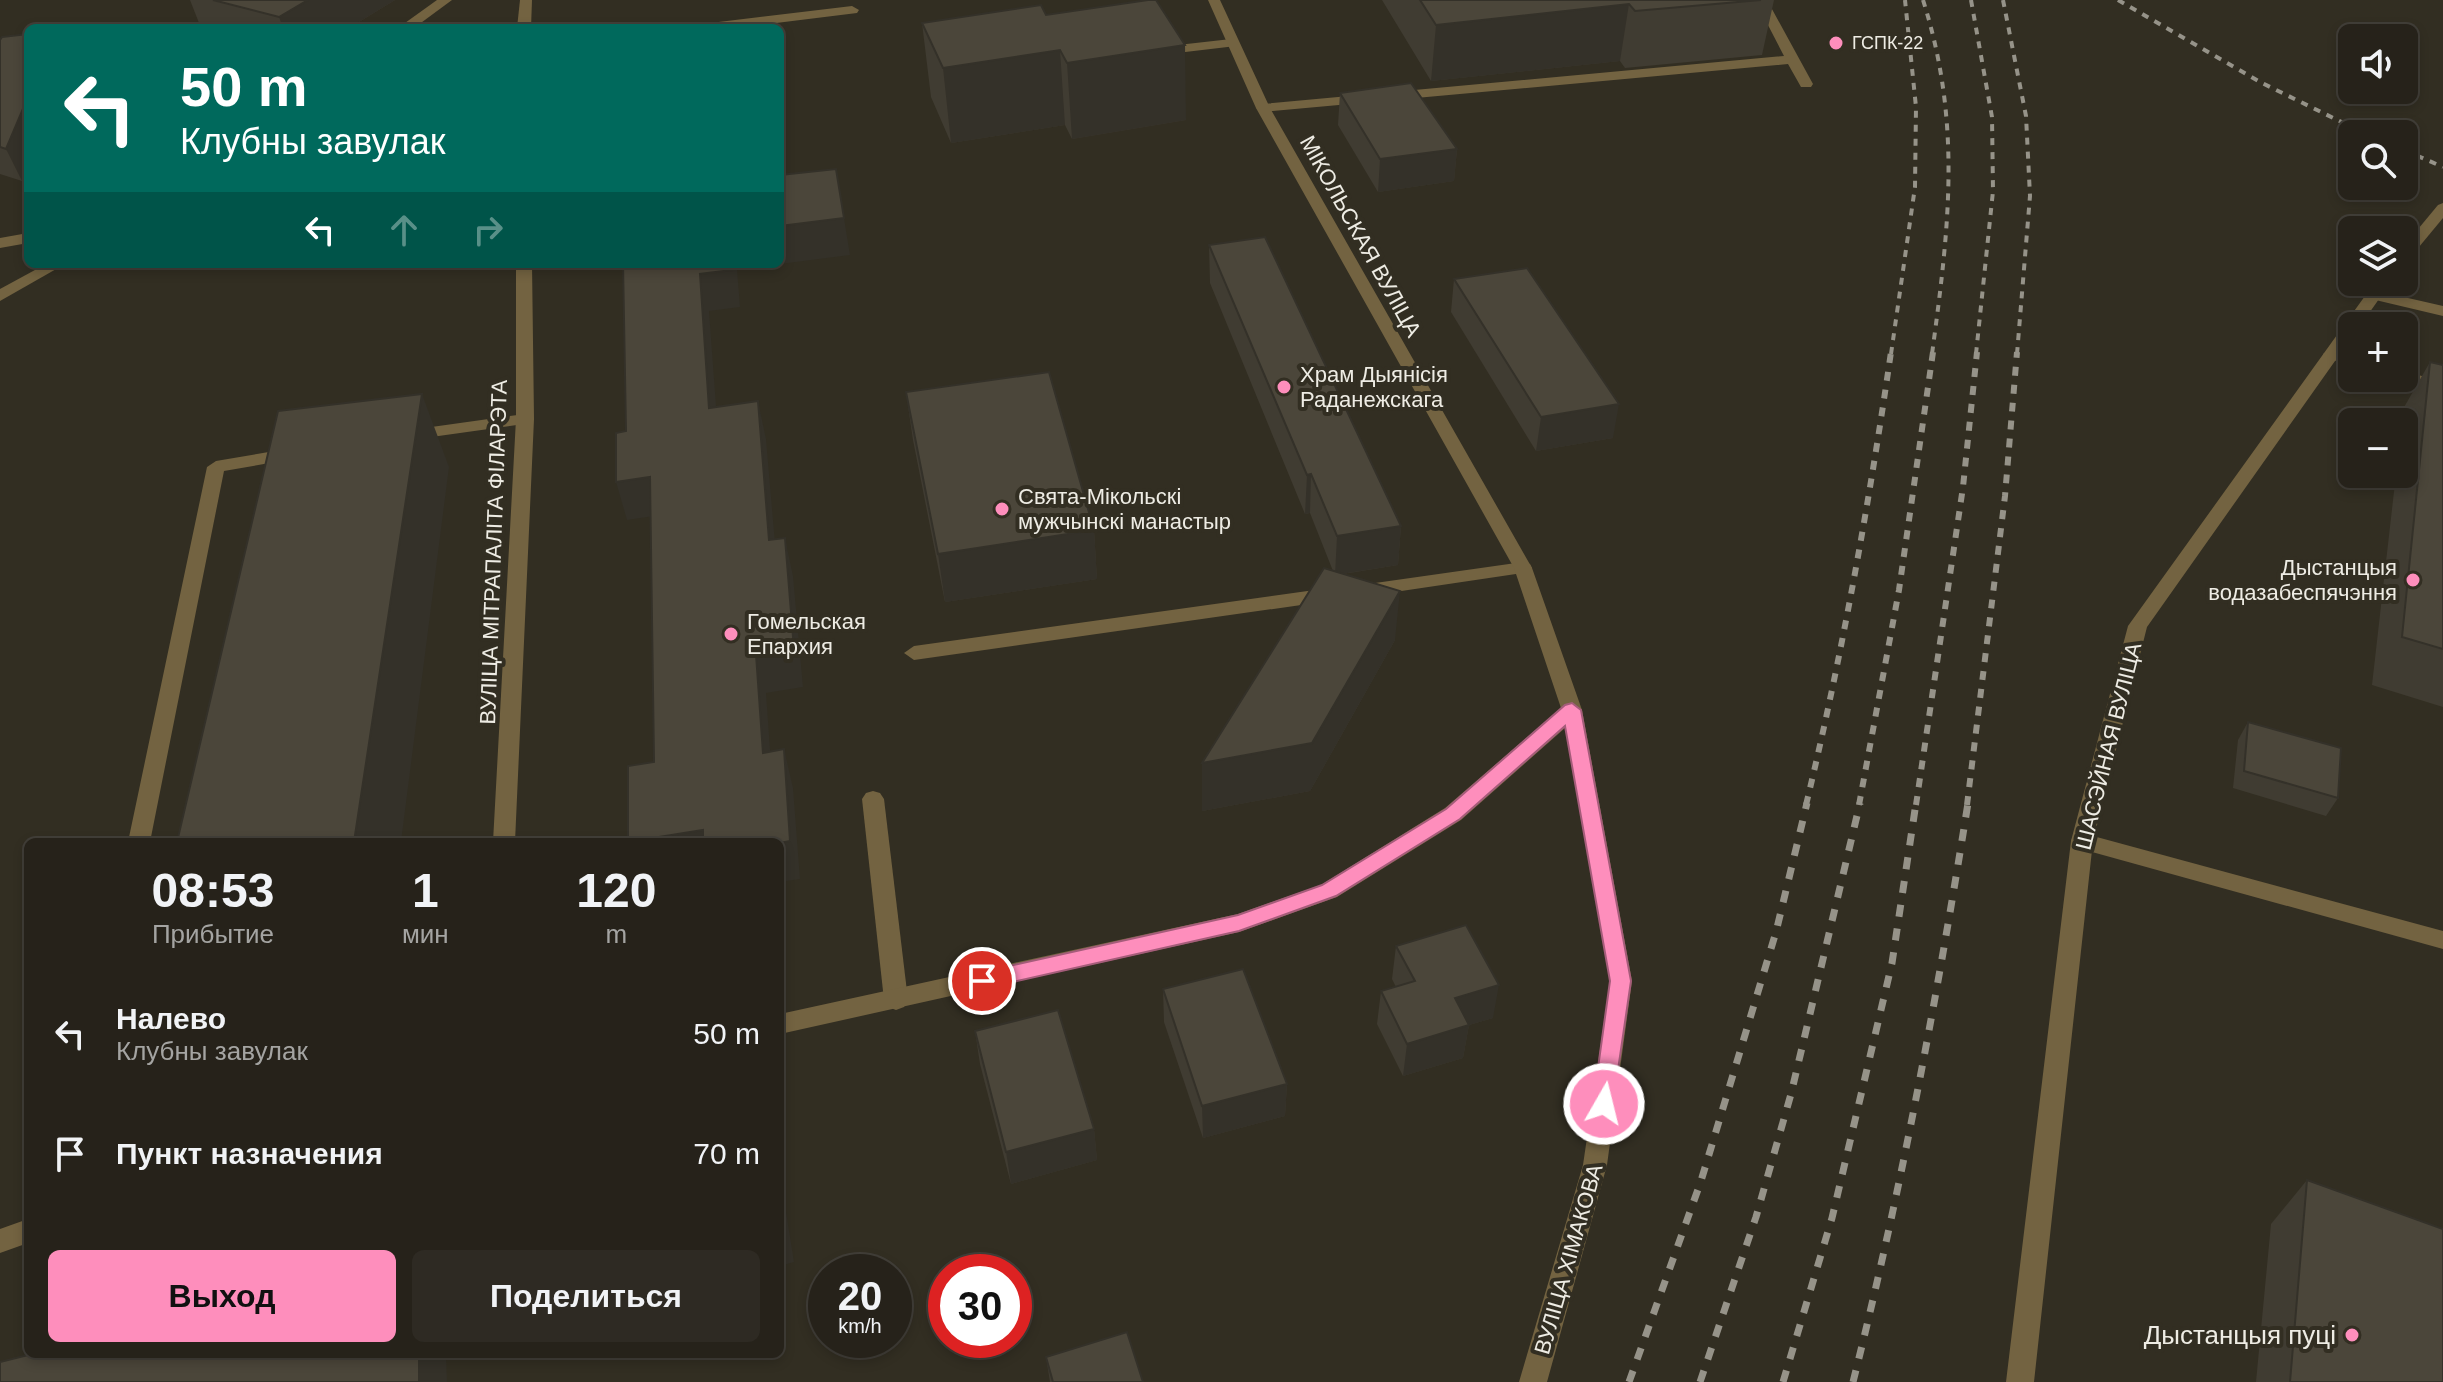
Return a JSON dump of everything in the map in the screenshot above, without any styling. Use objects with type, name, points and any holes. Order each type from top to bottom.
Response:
[{"type":"street","points":[[411,24],[446,0]]},
{"type":"street","points":[[524,24],[526,0]]},
{"type":"street","name":"МІКОЛЬСКАЯ ВУЛІЦА","points":[[1214,0],[1263,108],[1523,568],[1572,710]]},
{"type":"street","points":[[1761,0],[1806,84]]},
{"type":"street","points":[[735,24],[852,10]]},
{"type":"street","points":[[1138,53],[1231,43]]},
{"type":"street","points":[[1263,108],[1793,59]]},
{"type":"street","points":[[2418,239],[2443,208]]},
{"type":"street","points":[[0,243],[24,239]]},
{"type":"street","points":[[0,296],[50,268]]},
{"type":"street","name":"ВУЛІЦА МІТРАПАЛІТА ФІЛАРЭТА","points":[[504,838],[525,419],[524,268]]},
{"type":"street","points":[[2401,296],[2443,311]]},
{"type":"street","name":"ШАСЭЙНАЯ ВУЛІЦА","points":[[2020,1382],[2082,841],[2138,626],[2338,362]]},
{"type":"street","points":[[2418,380],[2443,387]]},
{"type":"street","points":[[384,439],[525,419]]},
{"type":"street","points":[[140,838],[216,467],[308,452]]},
{"type":"street","points":[[914,653],[1523,568]]},
{"type":"street","points":[[784,1023],[1239,923],[1329,891],[1453,814],[1572,710]]},
{"type":"street","name":"ВУЛІЦА ХІМАКОВА","points":[[1533,1382],[1595,1165],[1621,981],[1572,710]]},
{"type":"street","points":[[873,799],[896,1000]]},
{"type":"street","points":[[2082,841],[2443,940]]},
{"type":"street","points":[[0,1241],[24,1232]]},
{"type":"building","points":[[213,0],[308,0],[279,17]]},
{"type":"building","points":[[1156,0],[1185,45],[1067,63],[1060,50],[943,68],[922,23],[1041,5],[1046,15]]},
{"type":"building","points":[[1420,0],[1761,0],[1635,11],[1629,4],[1436,25]]},
{"type":"building","points":[[24,34],[24,106],[6,149],[0,147],[2,37]]},
{"type":"building","points":[[1411,83],[1457,149],[1380,159],[1340,93]]},
{"type":"building","points":[[836,169],[844,218],[784,226],[784,175]]},
{"type":"building","points":[[1265,237],[1401,526],[1337,536],[1311,474],[1307,475],[1209,245]]},
{"type":"building","name":"Гомельская Епархия","points":[[623,268],[732,268],[700,274],[709,408],[758,401],[769,540],[785,538],[794,649],[756,654],[763,753],[784,749],[790,841],[784,842],[784,838],[703,838],[703,830],[653,838],[628,838],[628,766],[654,762],[650,477],[616,482],[616,433],[626,431]]},
{"type":"building","points":[[1527,268],[1619,404],[1541,417],[1454,279]]},
{"type":"building","points":[[2430,362],[2443,365],[2443,649],[2402,637]]},
{"type":"building","name":"Свята-Мікольскі мужчынскі манастыр","points":[[1049,372],[1094,530],[938,554],[906,392]]},
{"type":"building","points":[[422,394],[355,838],[178,838],[278,411]]},
{"type":"building","points":[[1324,568],[1400,591],[1312,743],[1202,763]]},
{"type":"building","points":[[2248,722],[2341,748],[2338,798],[2244,771]]},
{"type":"building","points":[[1466,925],[1499,985],[1455,998],[1469,1025],[1407,1044],[1381,991],[1415,981],[1396,946]]},
{"type":"building","points":[[1243,969],[1287,1084],[1202,1106],[1163,989]]},
{"type":"building","points":[[1058,1010],[1094,1129],[1006,1152],[975,1031]]},
{"type":"building","name":"Дыстанцыя пуці","points":[[2307,1180],[2443,1229],[2443,1382],[2290,1382]]},
{"type":"building","points":[[1127,1332],[1143,1382],[1053,1382],[1046,1357]]},
{"type":"building","points":[[24,1356],[419,1358],[419,1382],[0,1382],[0,1362]]},
{"type":"railway","points":[[1891,354],[1915,187],[1916,107],[1905,0]]},
{"type":"railway","points":[[1923,0],[1943,89],[1947,133],[1947,219],[1932,354]]},
{"type":"railway","points":[[1971,0],[1992,117],[1993,191],[1976,354]]},
{"type":"railway","points":[[2003,0],[2026,116],[2030,196],[2017,354]]},
{"type":"railway","points":[[2118,0],[2262,83],[2338,120]]},
{"type":"railway","points":[[2418,156],[2443,167]]},
{"type":"railway","points":[[1806,805],[1854,580],[1891,352]]},
{"type":"railway","points":[[1859,805],[1899,590],[1933,352]]},
{"type":"railway","points":[[1916,805],[1963,487],[1977,352]]},
{"type":"railway","points":[[1967,805],[2005,496],[2017,352]]},
{"type":"railway","points":[[1629,1382],[1701,1181],[1776,932],[1807,803]]},
{"type":"railway","points":[[1700,1382],[1756,1217],[1791,1094],[1860,803]]},
{"type":"railway","points":[[1783,1382],[1832,1218],[1892,963],[1916,803]]},
{"type":"railway","points":[[1853,1382],[1917,1094],[1968,803]]},
{"type":"place","name":"ГСПК-22","points":[[1836,43]]},
{"type":"place","name":"Храм Дыянісія Раданежскага","points":[[1284,387]]},
{"type":"place","name":"Свята-Мікольскі мужчынскі манастыр","points":[[1002,509]]},
{"type":"place","name":"Дыстанцыя водазабеспячэння","points":[[2413,580]]},
{"type":"place","name":"Гомельская Епархия","points":[[731,634]]},
{"type":"place","name":"Дыстанцыя пуці","points":[[2352,1335]]},
{"type":"route","points":[[982,981],[1239,923],[1329,891],[1453,814],[1572,710],[1621,981],[1604,1104]]}]
